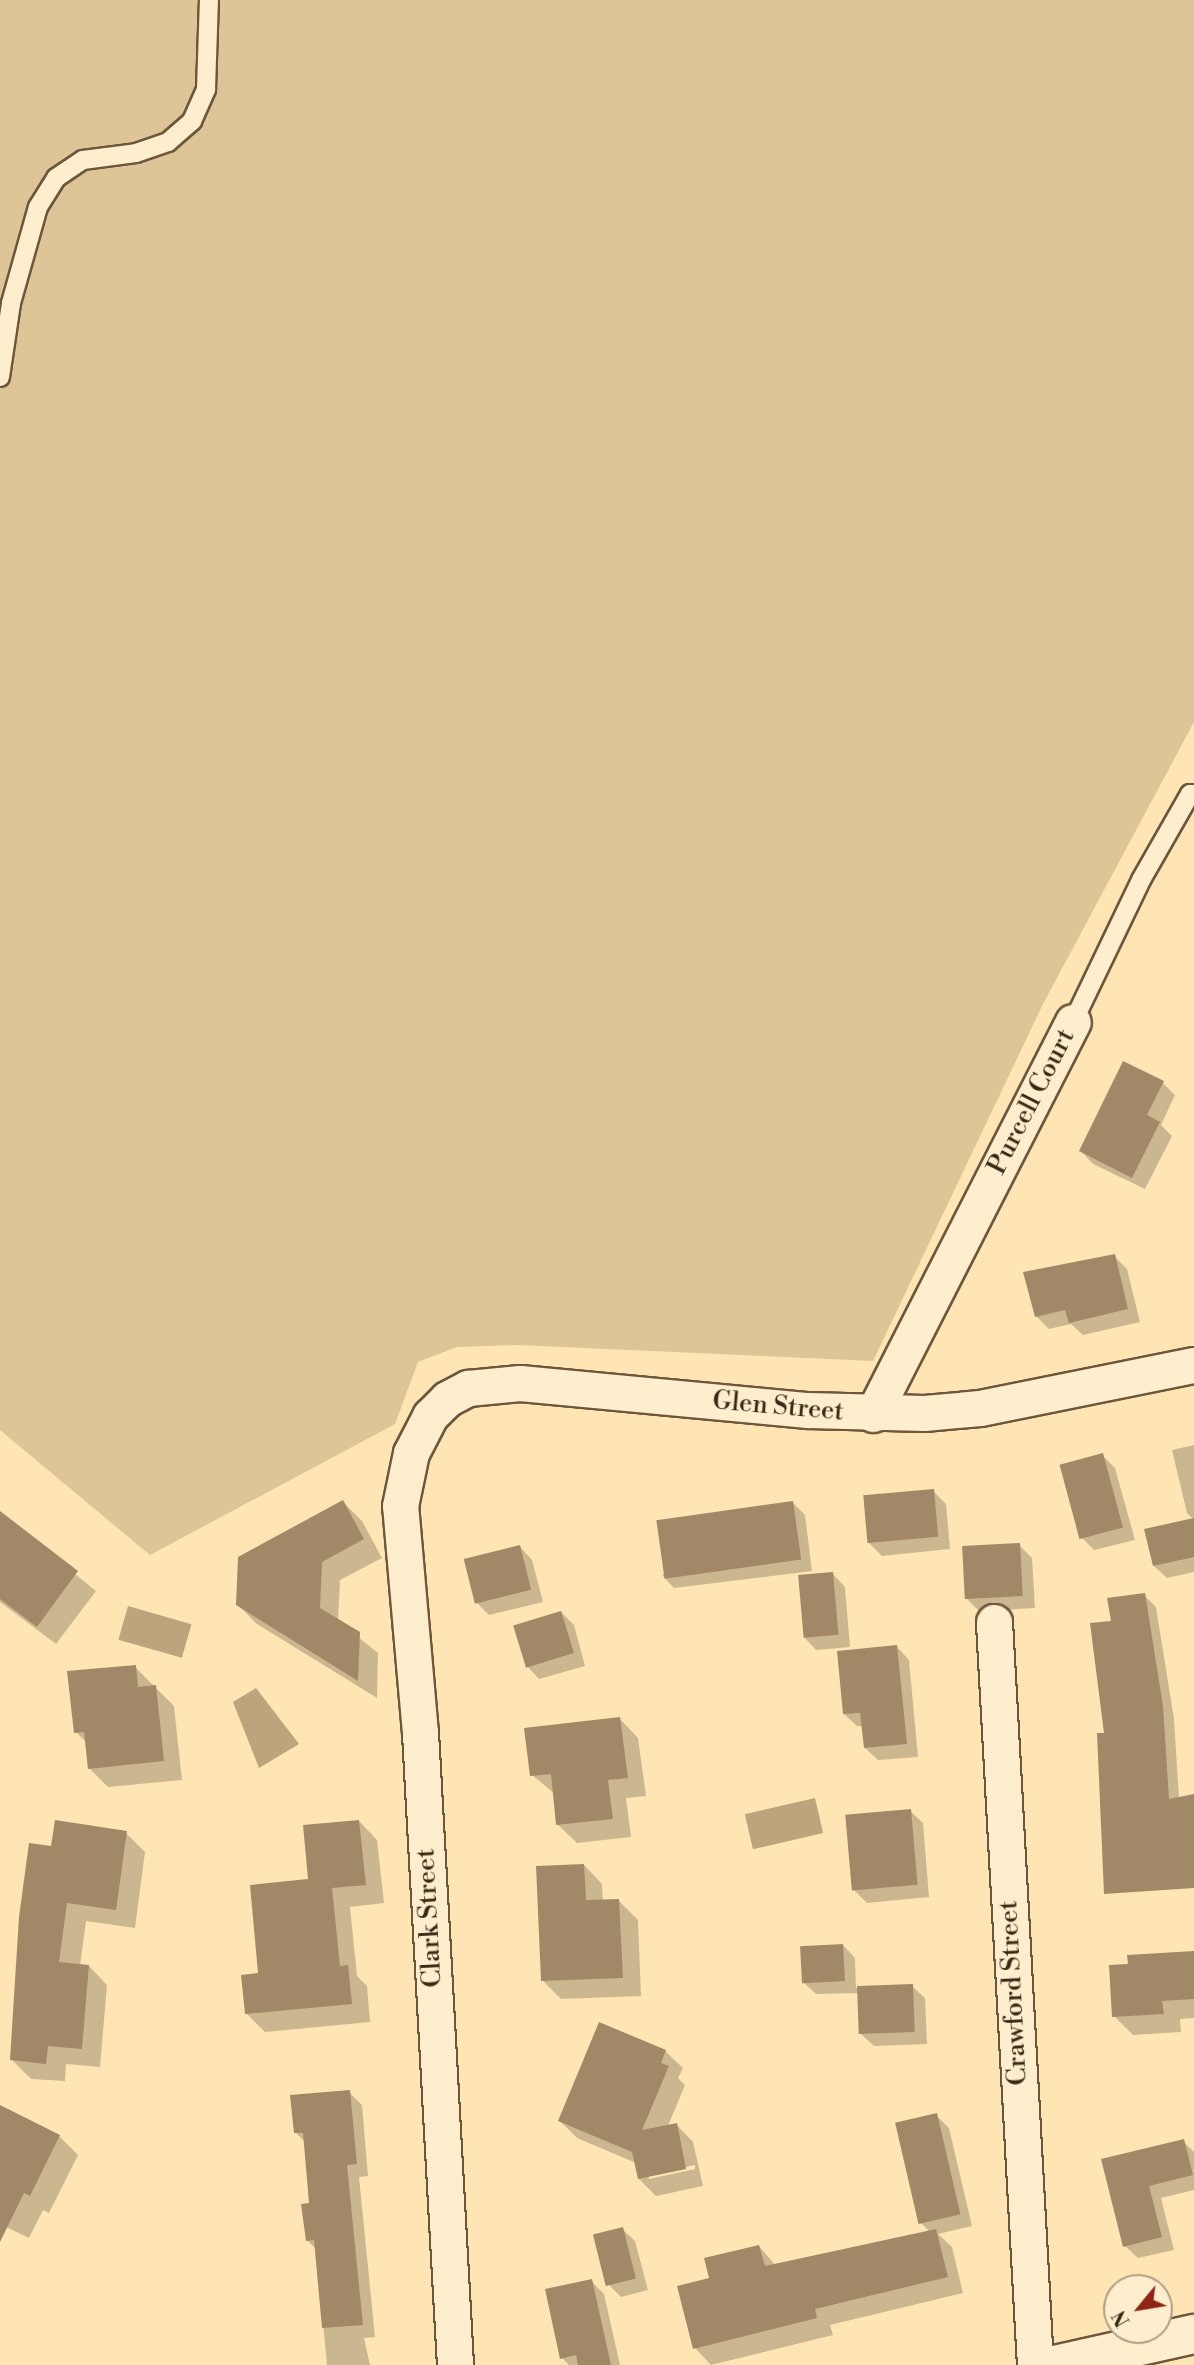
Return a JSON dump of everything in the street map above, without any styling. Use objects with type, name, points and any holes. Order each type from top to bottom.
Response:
[{"type":"street","name":"Purcell Court","points":[[873,1414],[1073,1022]]},
{"type":"street","name":"Glen Street","points":[[405,1472],[429,1416],[447,1399],[494,1383],[873,1414],[980,1408],[1194,1365]]},
{"type":"street","name":"Clark Street","points":[[405,1472],[400,1506],[420,1733],[455,2365]]},
{"type":"street","name":"Crawford Street","points":[[994,1622],[1035,2365]]},
{"type":"street","points":[[1055,2365],[1194,2333]]},
{"type":"lane","points":[[0,377],[11,303],[38,207],[56,178],[83,160],[136,153],[168,142],[192,121],[206,89],[209,0]]},
{"type":"lane","name":"Purcell Court","points":[[1073,1022],[1141,880],[1190,794],[1194,794]]},
{"type":"shaded area","points":[[0,0],[1194,0],[1194,722],[1043,1004],[873,1361],[517,1345],[457,1347],[418,1362],[395,1424],[150,1555],[0,1430]]},
{"type":"shaded area","points":[[128,1606],[191,1624],[182,1658],[118,1640]]},
{"type":"shaded area","points":[[256,1688],[299,1744],[259,1768],[233,1702]]},
{"type":"shaded area","points":[[815,1798],[823,1833],[753,1849],[745,1814]]},
{"type":"building","points":[[1123,1061],[1164,1081],[1147,1115],[1160,1122],[1132,1178],[1079,1151]]},
{"type":"building","points":[[1115,1254],[1128,1309],[1069,1323],[1065,1310],[1035,1317],[1023,1272]]},
{"type":"building","points":[[1103,1453],[1123,1527],[1079,1539],[1060,1465]]},
{"type":"building","points":[[934,1489],[938,1537],[867,1543],[863,1495]]},
{"type":"building","points":[[343,1500],[364,1539],[322,1562],[320,1608],[360,1632],[358,1681],[236,1605],[238,1557]]},
{"type":"building","points":[[793,1501],[801,1559],[665,1579],[656,1520]]},
{"type":"building","points":[[0,1511],[78,1571],[37,1627],[0,1599]]},
{"type":"building","points":[[1194,1518],[1194,1557],[1153,1566],[1144,1529]]},
{"type":"building","points":[[1020,1543],[1023,1596],[965,1599],[962,1546]]},
{"type":"building","points":[[520,1545],[531,1590],[475,1604],[464,1559]]},
{"type":"building","points":[[833,1572],[838,1635],[804,1638],[798,1575]]},
{"type":"building","points":[[1145,1593],[1163,1706],[1169,1799],[1194,1794],[1194,1888],[1104,1894],[1097,1733],[1104,1733],[1090,1623],[1111,1621],[1107,1598]]},
{"type":"building","points":[[561,1611],[574,1653],[526,1668],[513,1626]]},
{"type":"building","points":[[897,1645],[907,1744],[864,1748],[860,1713],[843,1714],[837,1651]]},
{"type":"building","points":[[136,1665],[138,1687],[156,1685],[164,1761],[88,1769],[84,1732],[74,1733],[67,1671]]},
{"type":"building","points":[[620,1717],[628,1778],[608,1780],[613,1819],[556,1825],[551,1774],[530,1776],[524,1728]]},
{"type":"building","points":[[911,1809],[918,1885],[852,1890],[845,1815]]},
{"type":"building","points":[[55,1820],[127,1831],[116,1910],[67,1903],[59,1962],[89,1965],[82,2049],[48,2046],[46,2064],[10,2060],[19,1917],[29,1843],[51,1846]]},
{"type":"building","points":[[359,1820],[366,1885],[332,1888],[340,1966],[348,1965],[352,2004],[245,2014],[241,1975],[258,1973],[250,1885],[308,1879],[303,1825]]},
{"type":"building","points":[[584,1864],[586,1900],[619,1899],[623,1978],[541,1981],[536,1866]]},
{"type":"building","points":[[843,1944],[845,1981],[802,1983],[800,1946]]},
{"type":"building","points":[[1194,1951],[1194,1999],[1162,2001],[1164,2014],[1112,2017],[1109,1965],[1128,1964],[1127,1955]]},
{"type":"building","points":[[913,1984],[915,2032],[859,2034],[857,1986]]},
{"type":"building","points":[[599,2022],[666,2050],[661,2063],[669,2066],[642,2130],[677,2123],[686,2169],[638,2179],[632,2152],[558,2121]]},
{"type":"building","points":[[350,2090],[357,2164],[347,2165],[363,2325],[322,2328],[314,2240],[306,2241],[301,2204],[309,2203],[303,2133],[294,2133],[290,2095]]},
{"type":"building","points":[[0,2105],[60,2135],[30,2196],[24,2193],[0,2242]]},
{"type":"building","points":[[937,2113],[960,2214],[918,2224],[895,2123]]},
{"type":"building","points":[[1184,2139],[1193,2175],[1149,2186],[1162,2237],[1123,2247],[1101,2159]]},
{"type":"building","points":[[623,2227],[636,2278],[606,2286],[593,2234]]},
{"type":"building","points":[[936,2229],[948,2277],[815,2309],[817,2318],[693,2349],[677,2286],[709,2278],[704,2258],[759,2245],[765,2266]]},
{"type":"building","points":[[592,2279],[611,2365],[578,2365],[576,2355],[560,2359],[545,2289]]}]
